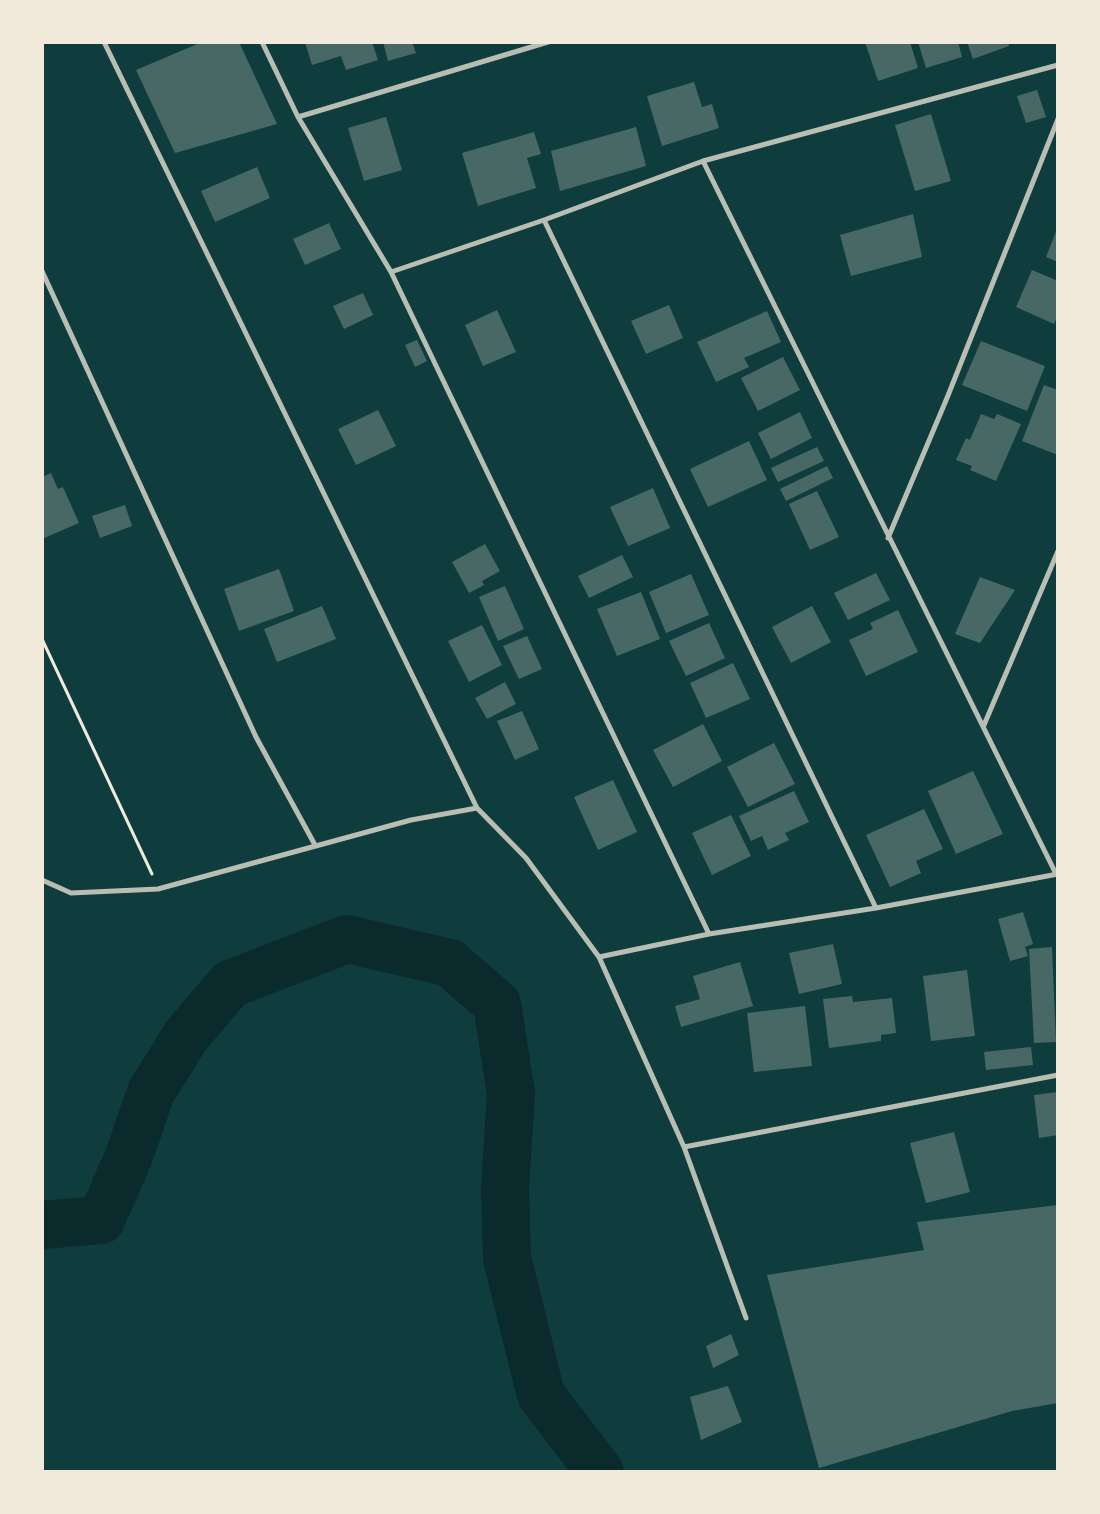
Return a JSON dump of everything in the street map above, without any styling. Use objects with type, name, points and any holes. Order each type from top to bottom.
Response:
[{"type":"street","points":[[104,42],[477,808],[526,858],[599,957],[684,1147],[746,1318]]},
{"type":"street","points":[[262,42],[298,117],[392,272],[709,934]]},
{"type":"street","points":[[298,117],[548,42]]},
{"type":"street","points":[[392,272],[544,220],[704,161],[1058,65]]},
{"type":"street","points":[[888,538],[947,398],[1058,119]]},
{"type":"street","points":[[599,957],[709,934],[876,908],[1057,874],[984,725],[888,538],[704,161]]},
{"type":"street","points":[[544,220],[876,908]]},
{"type":"street","points":[[42,271],[256,737],[315,845]]},
{"type":"street","points":[[984,725],[1058,551]]},
{"type":"street","points":[[42,880],[71,892],[158,889],[411,820],[477,808]]},
{"type":"street","points":[[684,1147],[1058,1075]]},
{"type":"path","points":[[42,639],[158,889]]},
{"type":"building","points":[[202,42],[239,42],[277,124],[175,153],[136,70]]},
{"type":"building","points":[[305,42],[372,42],[378,60],[346,70],[341,56],[312,65]]},
{"type":"building","points":[[383,42],[412,42],[416,53],[388,61]]},
{"type":"building","points":[[865,42],[910,42],[918,68],[878,81]]},
{"type":"building","points":[[918,42],[958,42],[962,57],[926,68]]},
{"type":"building","points":[[967,42],[1008,42],[1009,46],[973,59]]},
{"type":"building","points":[[694,82],[702,107],[712,104],[719,128],[662,146],[647,96]]},
{"type":"building","points":[[1037,90],[1046,117],[1026,123],[1017,96]]},
{"type":"building","points":[[931,114],[951,181],[915,191],[895,125]]},
{"type":"building","points":[[386,117],[402,170],[364,181],[348,128]]},
{"type":"building","points":[[636,127],[646,166],[560,191],[551,151]]},
{"type":"building","points":[[534,132],[541,154],[527,158],[536,188],[478,206],[462,153]]},
{"type":"building","points":[[257,167],[270,198],[215,222],[201,191]]},
{"type":"building","points":[[913,214],[922,257],[851,276],[840,235]]},
{"type":"building","points":[[329,223],[341,249],[305,265],[293,239]]},
{"type":"building","points":[[1058,229],[1058,262],[1046,257]]},
{"type":"building","points":[[1032,270],[1058,281],[1058,315],[1054,324],[1016,307]]},
{"type":"building","points":[[363,293],[373,315],[344,329],[333,306]]},
{"type":"building","points":[[669,305],[683,338],[646,354],[631,321]]},
{"type":"building","points":[[497,310],[516,352],[483,366],[465,325]]},
{"type":"building","points":[[767,311],[781,342],[744,358],[749,367],[716,382],[697,342]]},
{"type":"building","points":[[417,340],[427,361],[415,367],[405,345]]},
{"type":"building","points":[[981,341],[1045,366],[1027,411],[962,385]]},
{"type":"building","points":[[783,357],[800,390],[758,411],[741,378]]},
{"type":"building","points":[[1044,385],[1058,390],[1058,455],[1022,441]]},
{"type":"building","points":[[378,410],[396,446],[356,465],[338,429]]},
{"type":"building","points":[[800,412],[812,438],[771,459],[758,433]]},
{"type":"building","points":[[981,414],[994,419],[997,414],[1021,424],[996,481],[970,470],[972,466],[956,460],[966,438],[970,440]]},
{"type":"building","points":[[749,441],[767,480],[708,507],[690,469]]},
{"type":"building","points":[[817,447],[824,461],[778,482],[771,468]]},
{"type":"building","points":[[827,466],[833,478],[786,501],[780,489]]},
{"type":"building","points":[[51,473],[58,489],[63,487],[79,523],[42,539],[42,477]]},
{"type":"building","points":[[653,488],[670,528],[628,546],[610,507]]},
{"type":"building","points":[[817,491],[839,537],[810,550],[789,504]]},
{"type":"building","points":[[125,505],[132,526],[100,538],[92,516]]},
{"type":"building","points":[[485,544],[500,571],[482,581],[484,585],[469,593],[452,562]]},
{"type":"building","points":[[622,555],[633,577],[589,598],[578,576]]},
{"type":"building","points":[[279,569],[294,611],[239,631],[224,589]]},
{"type":"building","points":[[876,573],[890,600],[848,620],[834,593]]},
{"type":"building","points":[[691,574],[709,615],[666,633],[649,592]]},
{"type":"building","points":[[980,577],[1015,590],[980,643],[955,634]]},
{"type":"building","points":[[505,586],[524,629],[498,641],[479,597]]},
{"type":"building","points":[[641,592],[660,639],[617,656],[597,609]]},
{"type":"building","points":[[322,606],[336,639],[277,662],[264,629]]},
{"type":"building","points":[[812,606],[831,642],[791,663],[772,627]]},
{"type":"building","points":[[898,610],[918,652],[866,676],[849,640],[873,629],[870,623]]},
{"type":"building","points":[[709,623],[725,658],[686,676],[669,641]]},
{"type":"building","points":[[482,625],[502,665],[469,682],[448,641]]},
{"type":"building","points":[[527,636],[542,669],[519,679],[503,646]]},
{"type":"building","points":[[733,663],[750,699],[706,718],[690,683]]},
{"type":"building","points":[[505,682],[516,704],[487,719],[475,698]]},
{"type":"building","points":[[522,711],[539,749],[515,760],[497,721]]},
{"type":"building","points":[[703,724],[722,761],[673,787],[653,750]]},
{"type":"building","points":[[774,743],[795,784],[748,807],[727,767]]},
{"type":"building","points":[[973,771],[1003,834],[956,854],[928,791]]},
{"type":"building","points":[[613,780],[637,832],[598,850],[574,797]]},
{"type":"building","points":[[794,791],[809,822],[785,833],[789,840],[768,850],[762,836],[751,841],[739,816]]},
{"type":"building","points":[[924,809],[943,849],[916,861],[921,873],[890,887],[866,835]]},
{"type":"building","points":[[731,815],[751,856],[712,875],[692,833]]},
{"type":"building","points":[[1023,912],[1033,944],[1025,947],[1028,956],[1010,961],[998,919]]},
{"type":"building","points":[[833,944],[842,984],[799,994],[789,953]]},
{"type":"building","points":[[1052,947],[1056,1042],[1034,1043],[1029,949]]},
{"type":"building","points":[[740,962],[753,1006],[681,1027],[675,1006],[700,999],[693,976]]},
{"type":"building","points":[[967,970],[975,1036],[931,1041],[923,976]]},
{"type":"building","points":[[852,996],[853,1002],[892,998],[896,1033],[881,1035],[881,1041],[829,1048],[823,999]]},
{"type":"building","points":[[805,1006],[812,1066],[754,1072],[747,1013]]},
{"type":"building","points":[[1031,1047],[1033,1065],[986,1070],[984,1052]]},
{"type":"building","points":[[1058,1092],[1058,1135],[1039,1138],[1034,1095]]},
{"type":"building","points":[[954,1132],[970,1192],[926,1203],[910,1143]]},
{"type":"building","points":[[1058,1205],[1058,1403],[1012,1411],[819,1468],[767,1275],[924,1250],[917,1222]]},
{"type":"building","points":[[731,1334],[739,1355],[713,1368],[706,1346]]},
{"type":"building","points":[[728,1386],[742,1422],[701,1440],[690,1397]]},
{"type":"waterway","points":[[42,1225],[101,1220],[129,1156],[151,1092],[186,1036],[230,984],[347,939],[450,963],[497,1004],[511,1094],[505,1188],[507,1258],[541,1395],[600,1472]]}]
